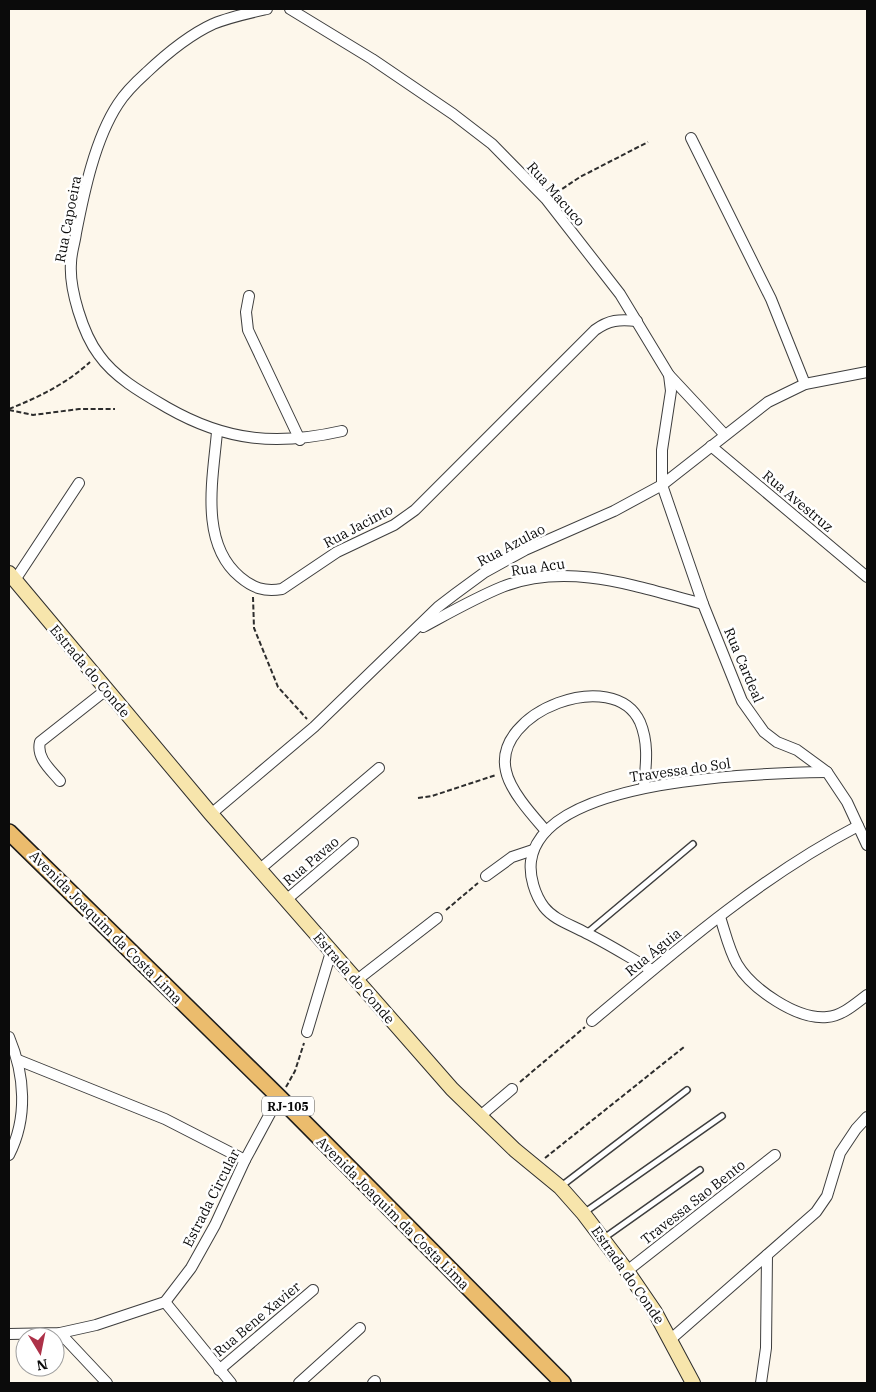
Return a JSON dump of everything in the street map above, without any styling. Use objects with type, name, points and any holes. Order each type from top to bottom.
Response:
[{"type":"main road","name":"Avenida Joaquim da Costa Lima","points":[[9,832],[279,1097],[564,1383]]},
{"type":"street","name":"Rua Capoeira","points":[[267,9],[212,24],[185,41],[145,73],[118,104],[111,118],[84,195],[71,263],[74,293],[82,321],[98,355],[114,372],[181,416],[217,432],[263,439],[300,440],[342,431]]},
{"type":"street","name":"Rua Macuco","points":[[290,9],[372,59],[453,114],[492,144],[546,200],[620,294],[669,375],[671,391],[662,450],[662,484]]},
{"type":"street","points":[[691,138],[771,299],[805,384]]},
{"type":"street","points":[[249,296],[246,312],[248,330],[300,440]]},
{"type":"street","name":"Rua Jacinto","points":[[252,587],[272,591],[282,589],[337,552],[394,525],[415,510],[595,330],[605,323],[619,319],[637,321]]},
{"type":"street","name":"Rua Azulao","points":[[211,814],[314,727],[438,607],[485,572],[525,550],[614,511],[662,484],[768,402],[805,384],[867,372]]},
{"type":"street","points":[[669,375],[725,435]]},
{"type":"street","points":[[217,432],[212,502],[217,545],[222,557],[235,573],[252,587]]},
{"type":"street","name":"Rua Avestruz","points":[[711,446],[867,577]]},
{"type":"street","points":[[12,577],[79,483]]},
{"type":"street","name":"Rua Cardeal","points":[[662,484],[703,604],[742,701],[764,732],[777,742],[796,750],[827,772],[847,802],[867,845]]},
{"type":"street","name":"Rua Acu","points":[[414,631],[502,587],[530,579],[565,575],[653,589],[703,604]]},
{"type":"street","name":"Estrada do Conde","points":[[12,577],[211,814],[479,1118],[534,1167],[560,1187],[584,1213],[628,1271],[671,1339],[693,1383]]},
{"type":"street","points":[[60,781],[40,756],[38,748],[40,742],[106,690]]},
{"type":"street","points":[[546,832],[531,814],[506,772],[506,756],[510,742],[521,725],[538,712],[557,703],[608,696],[620,700],[632,709],[640,721],[645,735],[647,757],[644,786]]},
{"type":"street","points":[[260,868],[379,768]]},
{"type":"street","name":"Travessa do Sol","points":[[533,850],[546,832],[567,816],[594,802],[644,786],[767,773],[827,772]]},
{"type":"street","name":"Rua Águia","points":[[592,1021],[652,970],[799,859],[858,826]]},
{"type":"street","name":"Rua Pavao","points":[[286,900],[353,843]]},
{"type":"street","points":[[486,876],[512,858],[533,850],[530,870],[536,892],[544,908],[560,920],[652,970]]},
{"type":"street","points":[[720,917],[737,964],[746,976],[787,1007],[813,1017],[829,1017],[846,1010],[867,996]]},
{"type":"street","points":[[357,980],[437,918]]},
{"type":"street","points":[[307,1032],[331,952]]},
{"type":"street","points":[[9,1038],[18,1060],[23,1091],[19,1124],[9,1155]]},
{"type":"street","points":[[18,1060],[165,1119],[246,1160]]},
{"type":"street","points":[[479,1118],[512,1089]]},
{"type":"street","name":"Estrada Circular","points":[[165,1302],[191,1268],[215,1225],[279,1097]]},
{"type":"street","points":[[671,1339],[816,1212],[827,1196],[840,1153],[856,1129],[867,1117]]},
{"type":"street","name":"Travessa Sao Bento","points":[[628,1271],[775,1155]]},
{"type":"street","points":[[761,1383],[766,1348],[767,1254]]},
{"type":"street","name":"Rua Bene Xavier","points":[[219,1370],[313,1290]]},
{"type":"street","points":[[65,1332],[96,1325],[165,1302],[231,1383]]},
{"type":"street","points":[[299,1383],[360,1328]]},
{"type":"street","points":[[65,1338],[107,1383]]},
{"type":"lane","points":[[587,933],[693,844]]},
{"type":"lane","points":[[560,1187],[687,1090]]},
{"type":"lane","points":[[584,1213],[722,1116]]},
{"type":"lane","points":[[604,1238],[700,1170]]},
{"type":"path","points":[[546,200],[580,177],[648,142]]},
{"type":"path","points":[[9,410],[44,395],[75,376],[98,355]]},
{"type":"path","points":[[9,410],[33,415],[79,409],[115,409]]},
{"type":"path","points":[[252,587],[254,628],[278,686],[314,727]]},
{"type":"path","points":[[418,798],[432,796],[506,772]]},
{"type":"path","points":[[437,918],[486,876]]},
{"type":"path","points":[[512,1089],[592,1021]]},
{"type":"path","points":[[279,1097],[295,1071],[307,1032]]},
{"type":"path","points":[[534,1167],[684,1047]]}]
